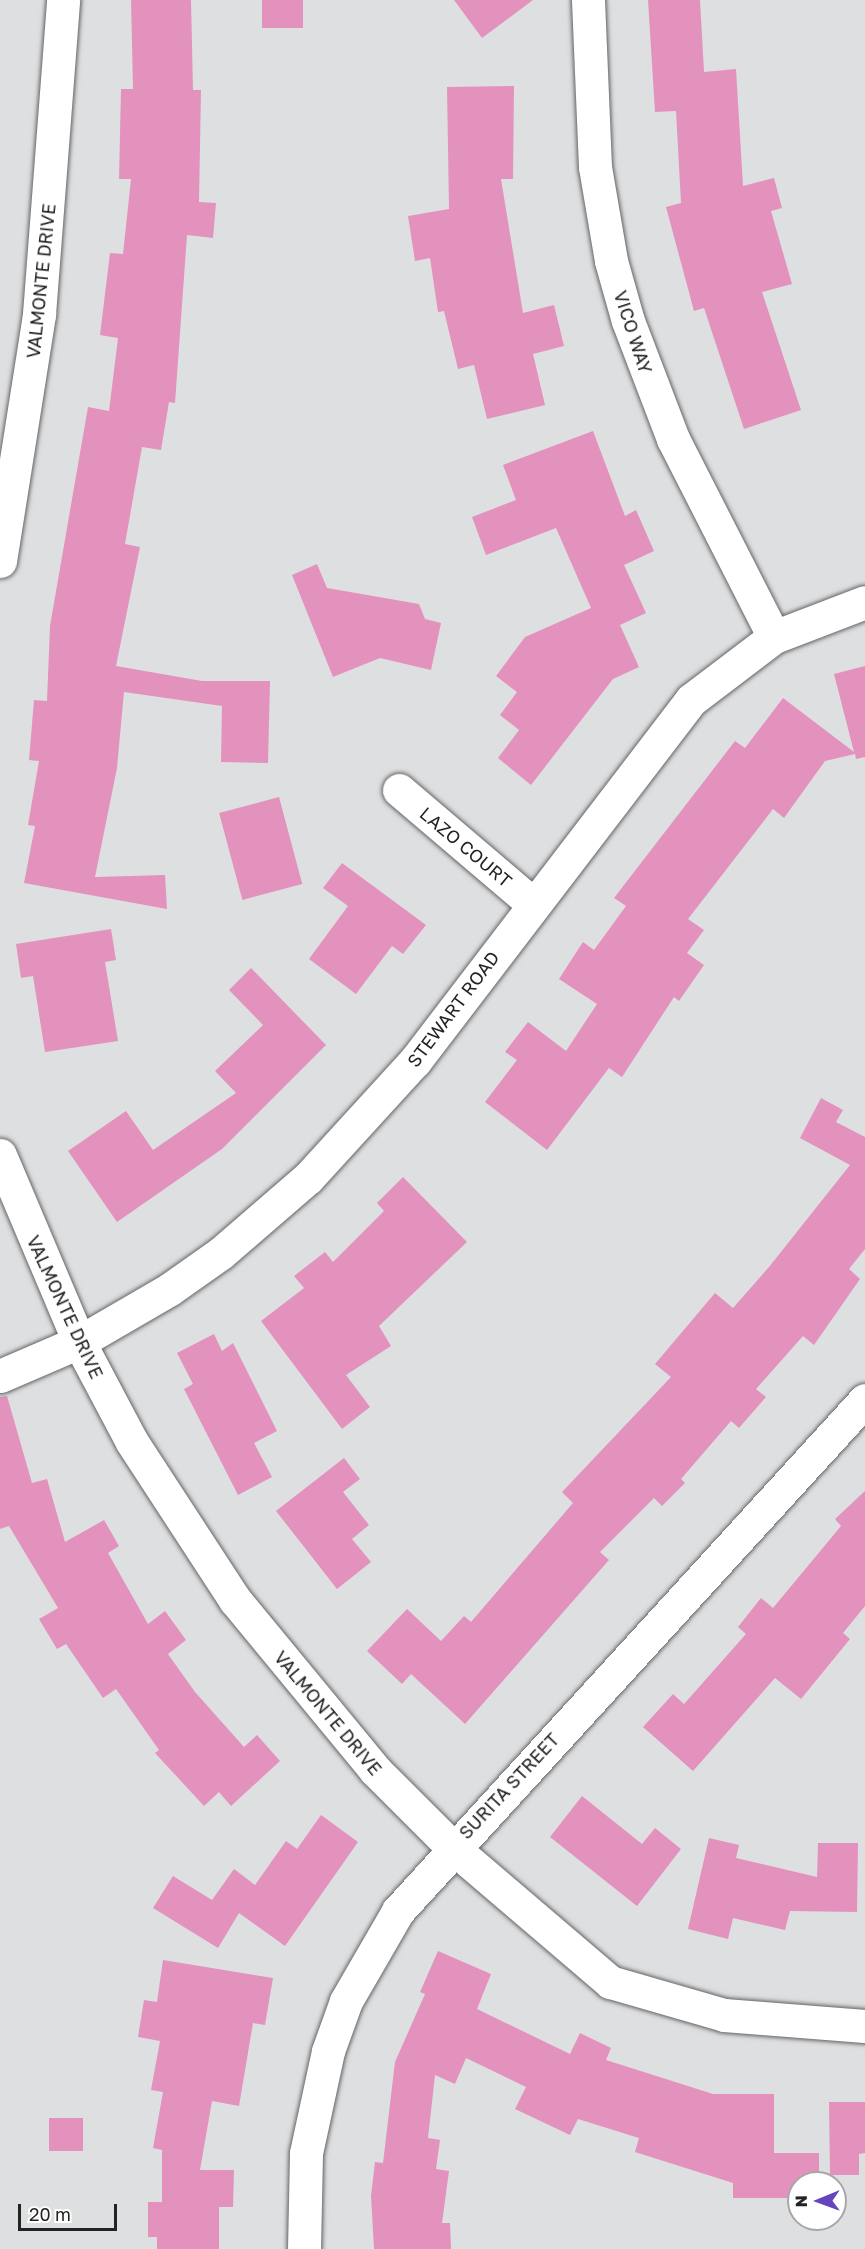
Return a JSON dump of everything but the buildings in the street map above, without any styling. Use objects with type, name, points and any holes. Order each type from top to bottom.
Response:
[{"type":"street","name":"VALMONTE DRIVE","points":[[0,561],[39,314],[63,0]]},
{"type":"street","name":"VICO WAY","points":[[588,0],[595,167],[611,261],[628,321],[673,439],[774,636]]},
{"type":"street","name":"STEWART ROAD","points":[[0,1376],[79,1342],[221,1253],[308,1178],[415,1061],[691,700],[774,636],[865,602]]},
{"type":"street","name":"LAZO COURT","points":[[399,790],[533,904]]},
{"type":"street","name":"VALMONTE DRIVE","points":[[0,1155],[79,1342],[132,1442],[235,1600],[312,1700],[452,1847],[610,1982],[724,2015],[865,2026]]},
{"type":"street","name":"SURITA STREET","points":[[304,2249],[306,2153],[328,2051],[370,1955],[398,1911],[452,1847],[865,1400]]}]
